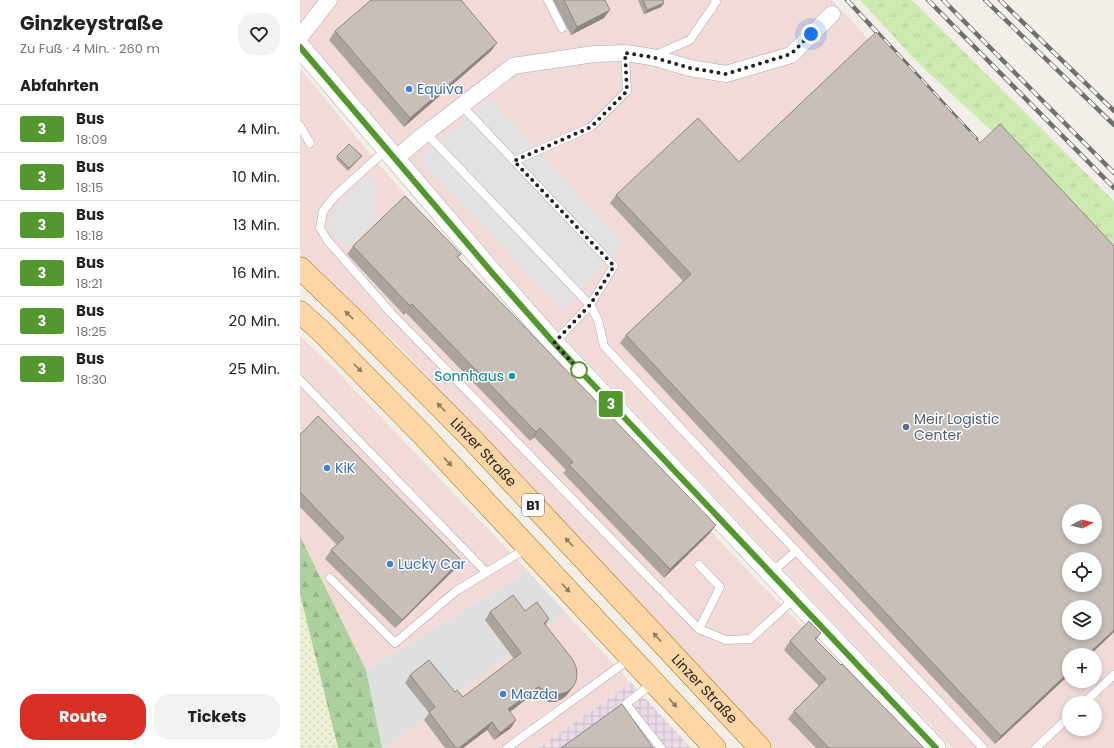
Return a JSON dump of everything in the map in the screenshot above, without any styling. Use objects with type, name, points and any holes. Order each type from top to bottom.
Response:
[{"type":"main road","name":"Linzer Straße","points":[[300,268],[352,318],[470,437],[760,748]]},
{"type":"main road","name":"B1","points":[[300,312],[322,332],[421,433],[715,748]]},
{"type":"street","points":[[300,37],[329,0]]},
{"type":"street","points":[[391,154],[426,133],[513,66],[594,54],[625,53],[652,57],[690,68],[726,74],[791,54],[832,14]]},
{"type":"street","points":[[300,47],[494,275],[554,343],[936,748]]},
{"type":"lane","points":[[548,0],[562,28]]},
{"type":"lane","points":[[652,57],[690,40],[716,2],[715,0]]},
{"type":"lane","points":[[514,161],[591,127],[627,91],[625,53]]},
{"type":"lane","points":[[461,105],[614,266],[590,305],[554,343]]},
{"type":"lane","points":[[300,126],[310,142]]},
{"type":"lane","points":[[426,133],[590,305],[598,320],[604,346],[796,552],[983,748]]},
{"type":"lane","points":[[391,154],[334,197],[323,211],[320,228],[328,241],[392,314],[699,629],[726,640],[750,639],[795,598]]},
{"type":"lane","points":[[300,380],[486,572]]},
{"type":"lane","points":[[330,578],[395,643],[456,591],[528,548]]},
{"type":"lane","points":[[772,573],[796,552]]},
{"type":"lane","points":[[699,565],[720,587],[699,629]]},
{"type":"lane","points":[[507,748],[631,657]]},
{"type":"lane","points":[[1092,696],[1114,675]]},
{"type":"lane","points":[[654,682],[626,704],[661,748]]},
{"type":"lane","points":[[1036,748],[1062,724]]},
{"type":"shaded area","name":"Meir Logistic Center","points":[[300,0],[832,0],[974,152],[1114,261],[1114,748],[952,748],[546,318],[317,54],[300,32]]},
{"type":"shaded area","points":[[300,68],[367,150],[514,322],[753,576],[922,748],[775,748],[395,342],[300,255]]},
{"type":"shaded area","points":[[490,98],[623,243],[563,311],[420,159]]},
{"type":"shaded area","points":[[369,174],[376,183],[375,208],[381,215],[347,249],[333,235],[329,224],[332,213],[337,205]]},
{"type":"shaded area","points":[[300,336],[334,368],[528,571],[366,670],[300,536]]},
{"type":"shaded area","points":[[528,571],[565,612],[386,748],[382,748],[366,670]]},
{"type":"shaded area","points":[[565,612],[631,683],[538,748],[386,748]]},
{"type":"shaded area","points":[[631,683],[691,748],[538,748]]},
{"type":"green space","points":[[860,0],[912,0],[1114,201],[1114,261],[994,133],[918,63]]},
{"type":"green space","points":[[300,536],[366,670],[382,748],[338,748],[300,594]]},
{"type":"green space","points":[[300,594],[313,644],[338,748],[300,748]]},
{"type":"building","name":"Equiva","points":[[371,0],[461,0],[497,43],[410,118],[335,31]]},
{"type":"building","points":[[564,0],[605,0],[610,10],[577,27]]},
{"type":"building","points":[[643,0],[663,0],[664,3],[647,10]]},
{"type":"building","name":"Meir Logistic Center","points":[[876,32],[980,143],[1000,124],[1114,246],[1114,630],[1095,648],[1062,648],[1062,679],[1001,736],[626,335],[691,274],[616,195],[698,118],[739,162]]},
{"type":"building","points":[[349,144],[362,156],[349,168],[337,156]]},
{"type":"building","name":"Sonnhaus","points":[[405,196],[461,254],[457,257],[716,525],[670,569],[569,465],[573,462],[540,428],[536,432],[412,304],[410,306],[353,246]]},
{"type":"building","points":[[318,416],[461,560],[402,620],[331,550],[344,538],[300,492],[300,435]]},
{"type":"building","points":[[513,595],[525,611],[537,602],[549,619],[544,623],[573,660],[577,674],[576,681],[573,687],[567,692],[560,694],[554,694],[538,687],[508,709],[516,720],[500,733],[492,722],[459,748],[456,748],[429,712],[435,707],[410,675],[429,660],[455,692],[457,690],[463,697],[521,653],[490,612]]},
{"type":"building","points":[[809,621],[821,633],[815,639],[841,665],[842,664],[924,748],[829,748],[794,711],[826,679],[790,641]]},
{"type":"building","points":[[622,704],[653,748],[561,748]]},
{"type":"railway","points":[[847,0],[976,139]]},
{"type":"railway","points":[[928,0],[1114,188]]},
{"type":"railway","points":[[943,0],[1114,173]]},
{"type":"railway","points":[[985,0],[1114,125]]},
{"type":"railway","points":[[1000,0],[1114,111]]},
{"type":"bus line","name":"3","points":[[300,47],[494,275],[554,343],[936,748]]},
{"type":"place","name":"Equiva","points":[[409,89]]},
{"type":"place","name":"Sonnhaus","points":[[512,376]]},
{"type":"place","name":"Meir Logistic Center","points":[[906,427]]},
{"type":"place","name":"KiK","points":[[327,468]]},
{"type":"place","name":"Lucky Car","points":[[390,564]]},
{"type":"place","name":"Mazda","points":[[503,694]]},
{"type":"route","points":[[579,370],[581,372],[554,343],[590,305],[614,266],[514,161],[591,127],[627,91],[625,53],[652,57],[690,68],[726,74],[791,54],[811,34]]}]
